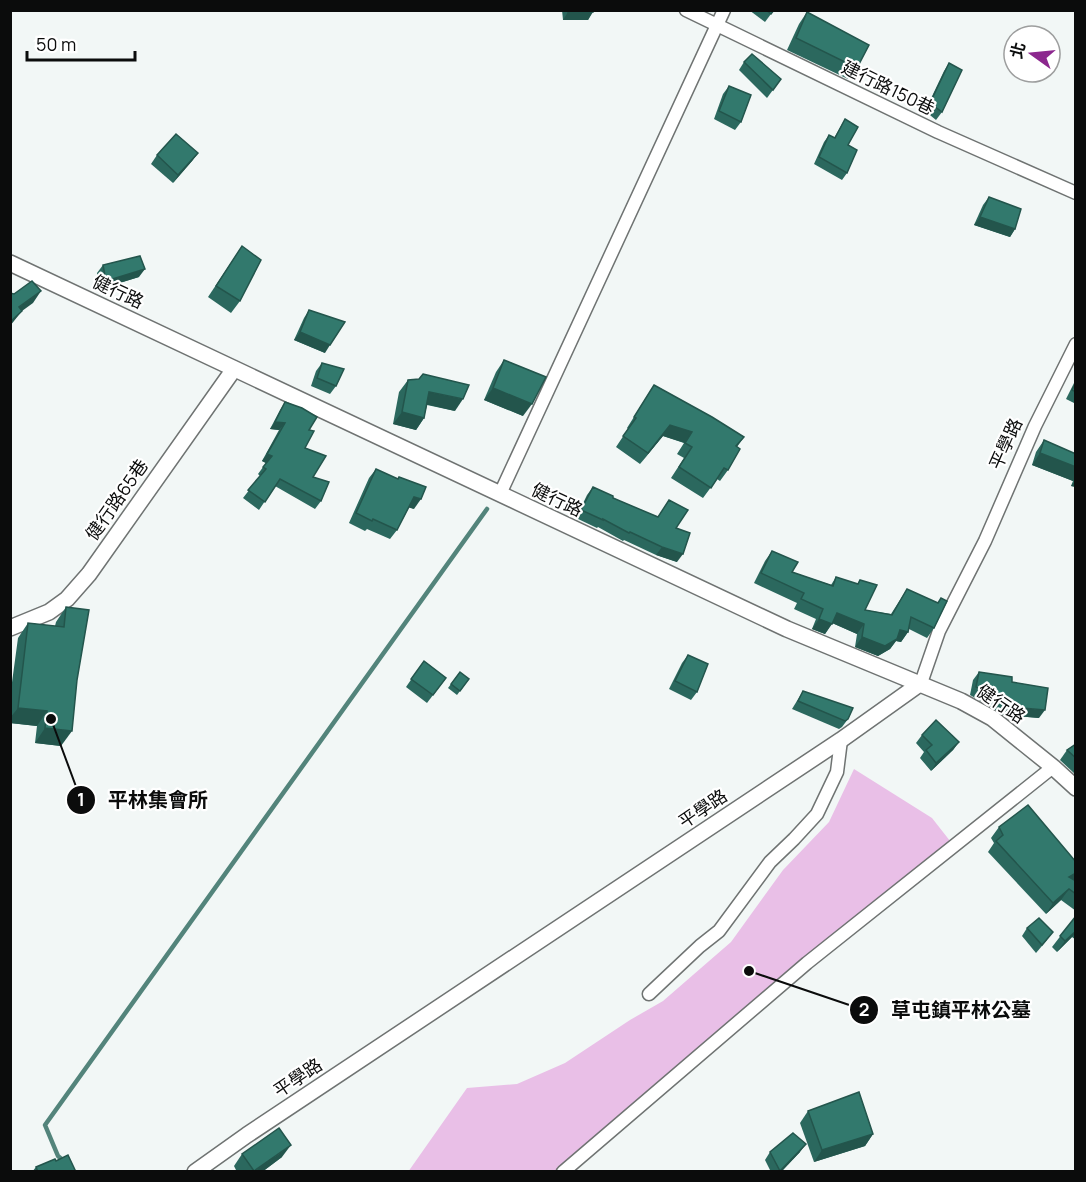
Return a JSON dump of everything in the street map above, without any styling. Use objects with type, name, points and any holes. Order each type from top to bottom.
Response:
[{"type":"street","name":"建行路150巷","points":[[686,10],[938,132],[1076,193]]},
{"type":"street","points":[[500,495],[724,10]]},
{"type":"street","name":"健行路","points":[[10,263],[787,629],[961,701],[992,718],[1076,788]]},
{"type":"street","name":"平學路","points":[[195,1172],[247,1135],[841,741],[921,683],[939,631],[985,541],[1035,426],[1076,344]]},
{"type":"street","name":"健行路65巷","points":[[10,628],[49,612],[67,599],[89,574],[234,369]]},
{"type":"street","points":[[649,994],[719,931],[770,862],[817,814],[837,772],[841,741]]},
{"type":"street","points":[[562,1172],[807,963],[1053,767]]},
{"type":"shaded area","points":[[854,769],[932,818],[954,846],[567,1171],[408,1172],[467,1088],[517,1084],[565,1063],[663,1001],[731,942],[783,870],[829,822]]},
{"type":"building","points":[[568,10],[593,10],[593,12],[568,12]]},
{"type":"building","points":[[807,12],[869,45],[857,68],[796,38]]},
{"type":"building","points":[[752,54],[781,79],[773,90],[744,62]]},
{"type":"building","points":[[949,63],[962,70],[942,112],[930,103]]},
{"type":"building","points":[[729,86],[751,95],[741,122],[719,111]]},
{"type":"building","points":[[845,119],[858,127],[848,145],[857,150],[847,173],[819,157],[829,135],[835,138]]},
{"type":"building","points":[[176,134],[198,153],[178,175],[157,155]]},
{"type":"building","points":[[989,197],[1021,209],[1015,229],[980,217]]},
{"type":"building","points":[[242,246],[261,260],[240,301],[216,286]]},
{"type":"building","points":[[140,256],[145,269],[106,281],[103,265]]},
{"type":"building","points":[[32,281],[41,291],[19,307],[22,311],[10,322],[10,293],[14,294]]},
{"type":"building","points":[[309,310],[345,322],[330,345],[300,332]]},
{"type":"building","points":[[504,360],[546,377],[532,404],[493,388]]},
{"type":"building","points":[[322,363],[344,369],[336,386],[317,378]]},
{"type":"building","points":[[423,374],[469,385],[463,399],[429,392],[424,418],[402,412],[408,380],[419,379]]},
{"type":"building","points":[[654,385],[744,437],[736,446],[740,449],[728,470],[724,468],[711,488],[679,467],[692,447],[685,443],[692,432],[670,425],[648,453],[623,436]]},
{"type":"building","points":[[285,402],[317,417],[309,430],[314,431],[305,448],[326,456],[313,477],[329,482],[321,501],[280,479],[265,502],[248,490],[266,469],[263,467],[272,456],[267,454],[285,423],[275,422]]},
{"type":"building","points":[[1044,440],[1076,454],[1076,467],[1040,453]]},
{"type":"building","points":[[376,469],[398,479],[399,477],[426,487],[421,499],[414,497],[397,530],[356,513]]},
{"type":"building","points":[[593,487],[658,517],[669,500],[688,510],[676,528],[690,533],[683,554],[629,533],[581,510]]},
{"type":"building","points":[[772,551],[798,562],[792,572],[833,586],[836,577],[858,584],[860,580],[877,585],[865,610],[892,615],[907,589],[938,603],[941,598],[947,601],[934,628],[911,617],[908,632],[900,630],[897,639],[885,646],[862,637],[864,624],[837,613],[832,624],[819,619],[823,609],[801,599],[804,593],[761,573]]},
{"type":"building","points":[[66,607],[89,610],[77,680],[72,731],[45,728],[47,711],[18,708],[28,623],[64,627]]},
{"type":"building","points":[[688,655],[708,664],[697,692],[675,681]]},
{"type":"building","points":[[424,661],[446,678],[433,695],[411,679]]},
{"type":"building","points":[[460,672],[469,679],[460,691],[451,684]]},
{"type":"building","points":[[979,672],[1012,677],[1012,682],[1048,688],[1045,710],[1009,707],[976,687]]},
{"type":"building","points":[[803,691],[853,708],[848,719],[845,721],[798,701]]},
{"type":"building","points":[[936,720],[959,742],[936,763],[926,750],[932,745],[922,735]]},
{"type":"building","points":[[1076,744],[1076,758],[1067,750]]},
{"type":"building","points":[[1028,805],[1076,862],[1076,873],[1069,877],[1076,881],[1076,894],[1069,889],[1053,903],[996,841],[1003,835],[999,827]]},
{"type":"building","points":[[1076,916],[1076,931],[1065,941],[1060,936]]},
{"type":"building","points":[[1039,918],[1053,932],[1042,945],[1027,928]]},
{"type":"building","points":[[859,1092],[873,1134],[822,1150],[808,1111]]},
{"type":"building","points":[[279,1128],[291,1145],[254,1171],[242,1154]]},
{"type":"building","points":[[793,1133],[806,1144],[780,1171],[770,1152]]},
{"type":"building","points":[[68,1155],[76,1172],[38,1172],[36,1167]]},
{"type":"waterway","points":[[65,1162],[58,1156],[45,1125],[487,509]]},
{"type":"place","name":"平林集會所","points":[[51,719]]},
{"type":"place","name":"草屯鎮平林公墓","points":[[749,971]]}]
